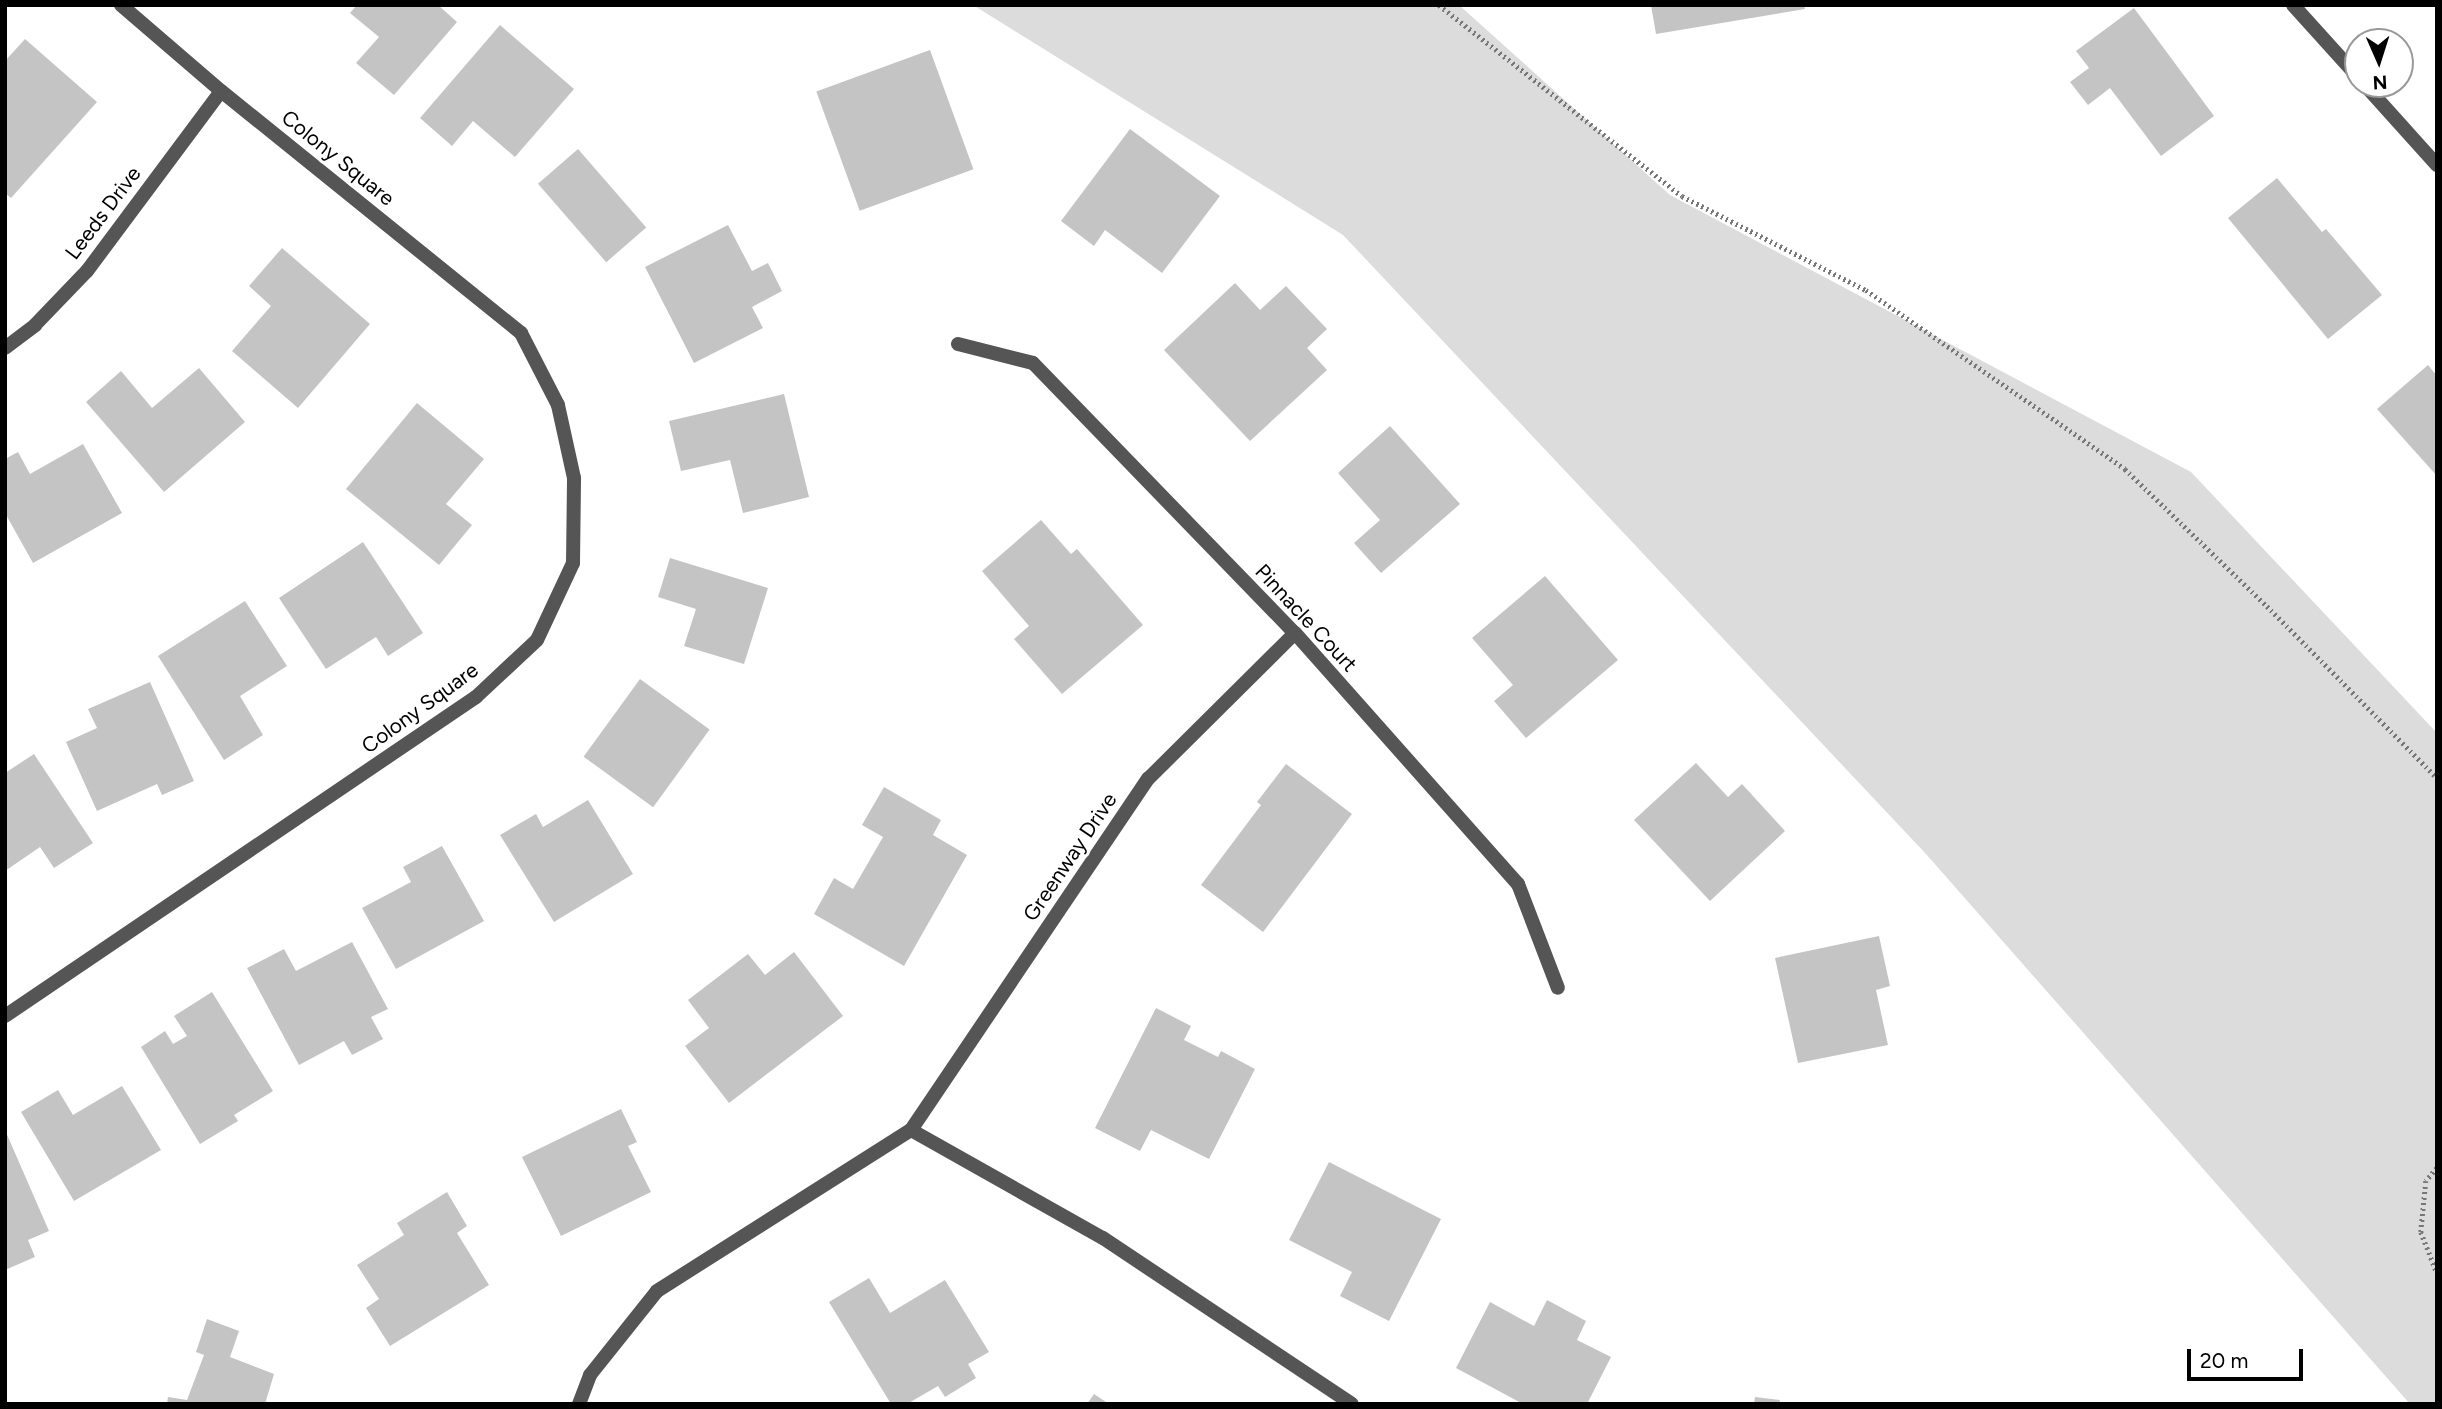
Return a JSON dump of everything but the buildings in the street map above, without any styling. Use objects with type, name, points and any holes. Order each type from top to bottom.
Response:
[{"type":"street","name":"Colony Square","points":[[5,1016],[476,697],[537,640],[573,563],[574,478],[561,417],[558,405],[521,333],[221,91],[121,5]]},
{"type":"street","points":[[2293,5],[2344,61]]},
{"type":"street","name":"Leeds Drive","points":[[5,348],[36,325],[87,271],[221,91]]},
{"type":"street","points":[[2377,98],[2437,165]]},
{"type":"street","name":"Pinnacle Court","points":[[958,344],[1033,363],[1294,634],[1518,884],[1558,988]]},
{"type":"street","name":"Greenway Drive","points":[[579,1404],[590,1375],[657,1291],[911,1130],[1148,779],[1294,634]]},
{"type":"street","points":[[911,1130],[1103,1238],[1352,1404]]},
{"type":"path","points":[[1439,5],[1682,196],[1866,290],[2125,469],[2267,606],[2437,778]]},
{"type":"path","points":[[2437,1168],[2426,1181],[2421,1232],[2437,1273]]},
{"type":"shaded area","points":[[973,5],[1459,5],[1670,195],[2191,472],[2437,733],[2437,1404],[2410,1404],[1926,854],[1343,235]]}]
